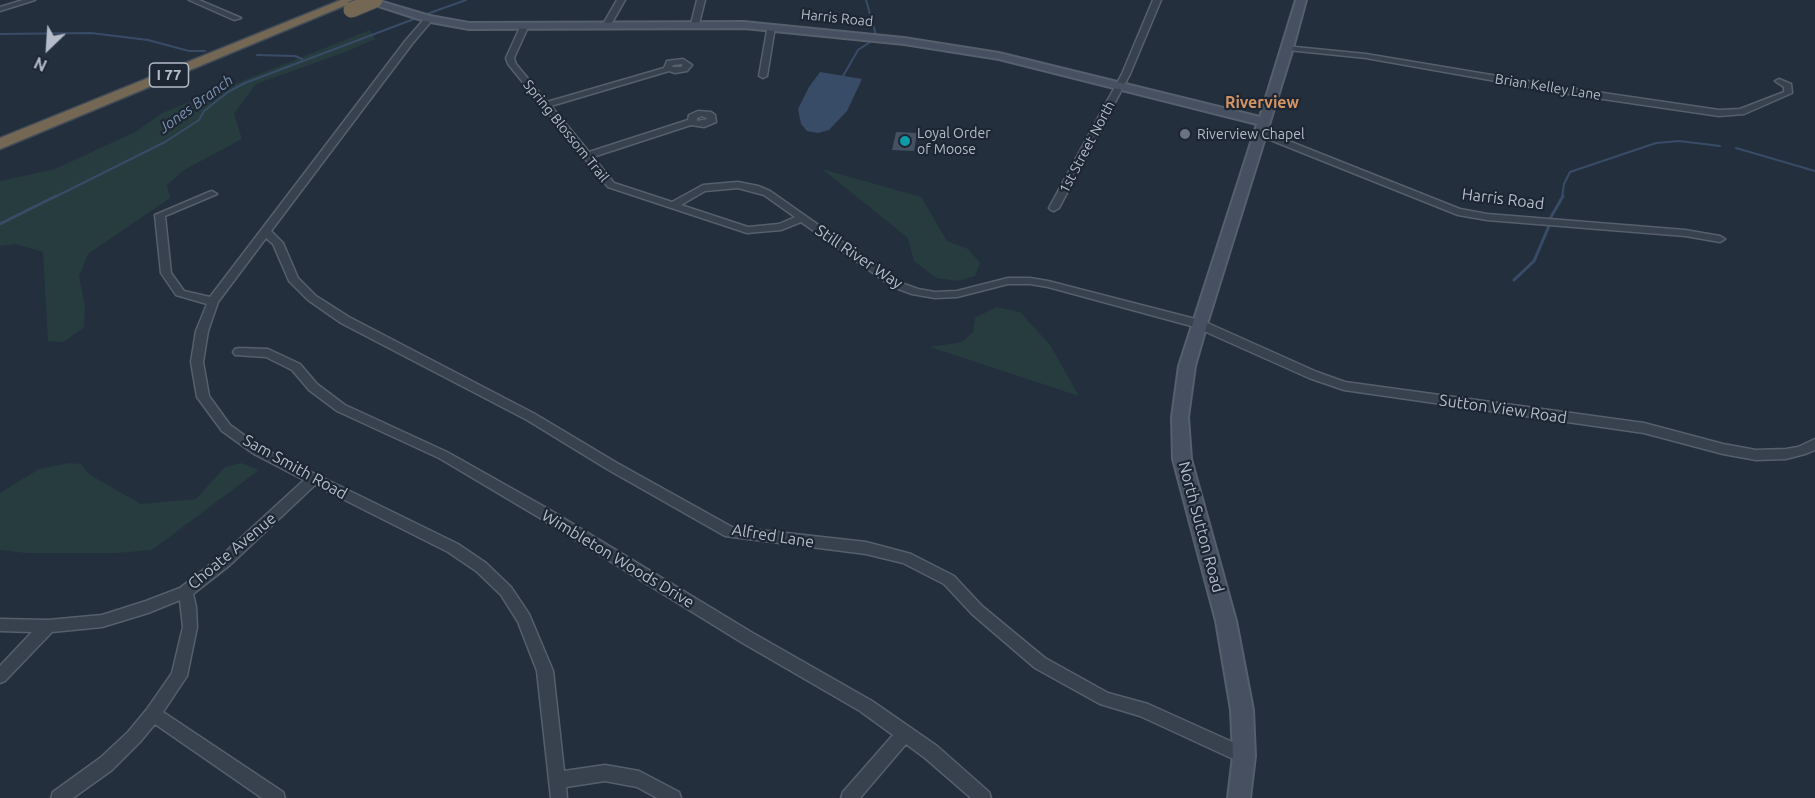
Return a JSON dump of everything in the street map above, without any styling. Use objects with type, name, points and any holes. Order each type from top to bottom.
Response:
[{"type":"highway","name":"I 77","points":[[0,144],[347,5],[375,0]]},
{"type":"highway","name":"I 77","points":[[0,156],[347,5]]},
{"type":"street","points":[[0,9],[31,0]]},
{"type":"street","points":[[197,0],[237,18]]},
{"type":"street","name":"Harris Road","points":[[365,0],[429,19],[469,26],[695,24],[771,27],[899,40],[968,50],[1119,86],[1262,128],[1458,212],[1487,217],[1685,233],[1720,238]]},
{"type":"street","points":[[606,26],[621,0]]},
{"type":"street","points":[[695,24],[701,0]]},
{"type":"street","name":"1st Street North","points":[[1054,208],[1119,86],[1157,0]]},
{"type":"street","name":"North Sutton Road","points":[[1239,798],[1244,756],[1242,710],[1226,621],[1182,459],[1180,417],[1187,366],[1199,324],[1288,48],[1301,0]]},
{"type":"street","name":"Sam Smith Road","points":[[429,19],[409,42],[267,233],[251,250],[213,301],[202,331],[197,362],[203,397],[226,428],[258,451],[453,548],[481,567],[506,591],[525,619],[545,671],[559,798]]},
{"type":"street","name":"Spring Blossom Trail","points":[[524,27],[510,58],[512,64],[611,185],[747,230],[781,227],[802,218]]},
{"type":"street","points":[[763,76],[771,27]]},
{"type":"street","name":"Brian Kelley Lane","points":[[1288,48],[1366,56],[1569,91],[1719,113],[1741,112],[1788,93],[1788,86],[1779,81]]},
{"type":"street","points":[[545,105],[669,69]]},
{"type":"street","points":[[586,156],[692,122]]},
{"type":"street","name":"Still River Way","points":[[672,206],[703,188],[738,185],[755,188],[766,193],[897,285],[916,292],[935,295],[957,294],[1008,281],[1030,281],[1199,324]]},
{"type":"street","points":[[212,194],[160,215],[166,273],[180,293],[197,299],[213,301]]},
{"type":"street","name":"Alfred Lane","points":[[267,233],[278,243],[293,279],[312,298],[345,320],[531,417],[612,466],[730,532],[866,548],[906,558],[949,579],[977,610],[1040,663],[1105,699],[1142,710],[1244,756]]},
{"type":"street","name":"Sutton View Road","points":[[1199,324],[1312,375],[1361,390],[1636,427],[1756,454],[1786,454],[1801,451],[1815,444]]},
{"type":"street","name":"Wimbleton Woods Drive","points":[[239,352],[268,353],[296,367],[313,387],[341,408],[443,455],[866,706],[931,752],[983,798]]},
{"type":"street","name":"Choate Avenue","points":[[0,625],[48,627],[102,621],[148,607],[185,592],[225,561],[313,479]]},
{"type":"street","points":[[59,798],[106,764],[153,714],[179,676],[190,627],[189,607],[185,592]]},
{"type":"street","points":[[0,676],[48,627]]},
{"type":"street","points":[[153,714],[277,798]]},
{"type":"street","points":[[849,798],[904,734]]},
{"type":"street","points":[[558,780],[605,773],[639,779],[673,798]]},
{"type":"green space","points":[[370,30],[375,39],[256,84],[234,114],[242,139],[184,170],[167,185],[170,198],[88,254],[79,276],[85,307],[84,327],[64,342],[48,341],[43,252],[16,244],[0,246],[0,181],[55,169],[137,131],[162,113]]},
{"type":"green space","points":[[822,169],[921,197],[947,241],[968,249],[980,263],[975,276],[958,281],[936,278],[914,261],[908,238]]},
{"type":"green space","points":[[996,307],[1020,312],[1050,345],[1079,396],[930,347],[962,342],[973,332],[975,318]]},
{"type":"green space","points":[[69,463],[81,464],[90,475],[141,504],[196,499],[225,467],[241,463],[259,470],[152,550],[118,553],[26,553],[0,550],[0,493],[39,469]]},
{"type":"water","points":[[820,72],[862,79],[847,111],[829,130],[818,133],[807,131],[801,124],[798,109]]},
{"type":"building","name":"Loyal Order of Moose","points":[[896,132],[917,133],[914,151],[892,150]]},
{"type":"waterway","name":"Jones Branch","points":[[427,14],[466,0]]},
{"type":"waterway","points":[[866,0],[876,35]]},
{"type":"waterway","name":"Jones Branch","points":[[53,198],[165,142],[199,120],[204,111],[228,92],[245,83],[414,19]]},
{"type":"waterway","points":[[0,34],[91,33],[148,40],[189,51],[205,51]]},
{"type":"waterway","points":[[843,76],[858,50],[873,40]]},
{"type":"waterway","points":[[257,55],[295,56],[302,59]]},
{"type":"waterway","points":[[1562,198],[1564,184],[1570,172],[1656,143],[1679,141],[1720,146]]},
{"type":"waterway","points":[[1736,148],[1815,171]]},
{"type":"waterway","name":"Jones Branch","points":[[0,224],[56,196]]},
{"type":"waterway","points":[[1551,217],[1562,198]]},
{"type":"waterway","points":[[1514,280],[1534,261],[1549,226]]},
{"type":"place","name":"Riverview Chapel","points":[[1185,134]]},
{"type":"place","name":"Loyal Order of Moose","points":[[905,141]]},
{"type":"district","name":"Riverview","points":[[1262,103]]}]
